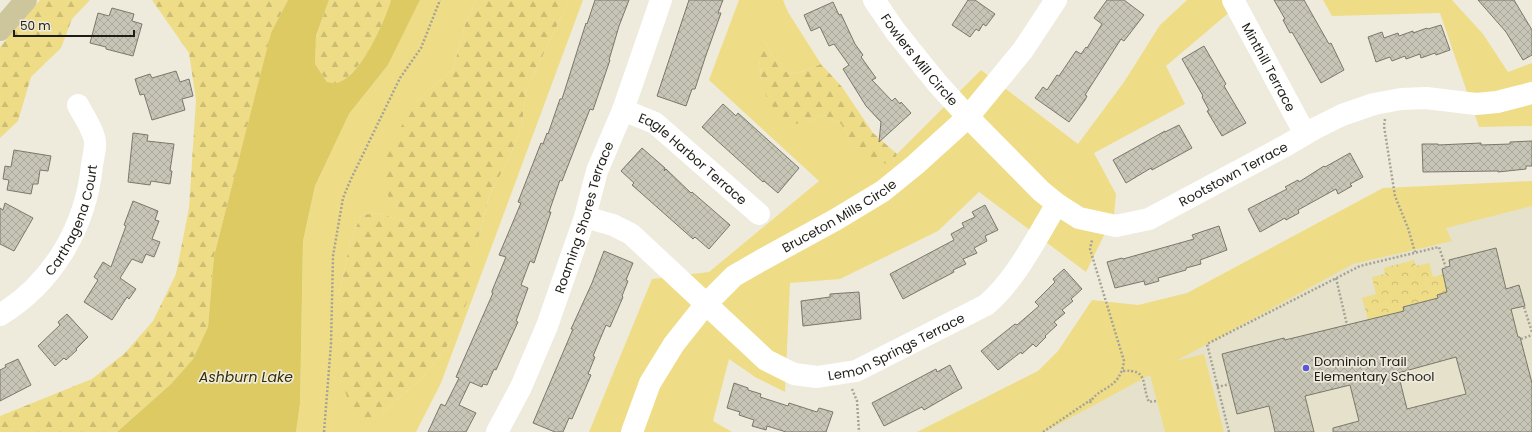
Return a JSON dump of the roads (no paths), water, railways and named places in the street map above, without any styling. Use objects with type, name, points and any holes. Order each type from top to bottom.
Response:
[{"type":"main road","points":[[0,30],[26,0]]},
{"type":"street","name":"Roaming Shores Terrace","points":[[497,432],[520,387],[547,326],[585,217],[596,171],[623,110],[661,0]]},
{"type":"street","name":"Fowlers Mill Circle","points":[[874,0],[896,32],[933,78],[968,117]]},
{"type":"street","name":"Bruceton Mills Circle","points":[[632,432],[650,383],[674,344],[705,305],[734,276],[835,220],[883,191],[915,166],[968,117],[1023,50],[1056,0]]},
{"type":"street","name":"Minthill Terrace","points":[[1233,0],[1305,134]]},
{"type":"street","name":"Rootstown Terrace","points":[[968,117],[1041,191],[1057,204],[1078,218],[1116,226],[1149,219],[1342,115],[1382,102],[1401,99],[1426,98],[1476,104],[1497,102],[1532,93]]},
{"type":"street","name":"Carthagena Court","points":[[0,315],[20,301],[46,277],[69,242],[79,221],[91,176],[95,138],[78,104]]},
{"type":"street","name":"Eagle Harbor Terrace","points":[[623,110],[656,123],[758,214]]},
{"type":"street","name":"Lemon Springs Terrace","points":[[585,217],[613,225],[631,234],[705,305],[766,360],[794,374],[817,377],[846,374],[856,371],[986,305],[1008,282],[1057,204]]},
{"type":"water","name":"Ashburn Lake","points":[[288,0],[329,0],[316,36],[315,64],[327,82],[338,83],[356,69],[364,59],[378,33],[391,0],[420,0],[388,65],[349,114],[315,186],[303,241],[300,404],[296,432],[117,432],[171,384],[193,359],[208,327],[214,256],[271,33]]},
{"type":"place","name":"Dominion Trail Elementary School","points":[[1306,368]]}]
